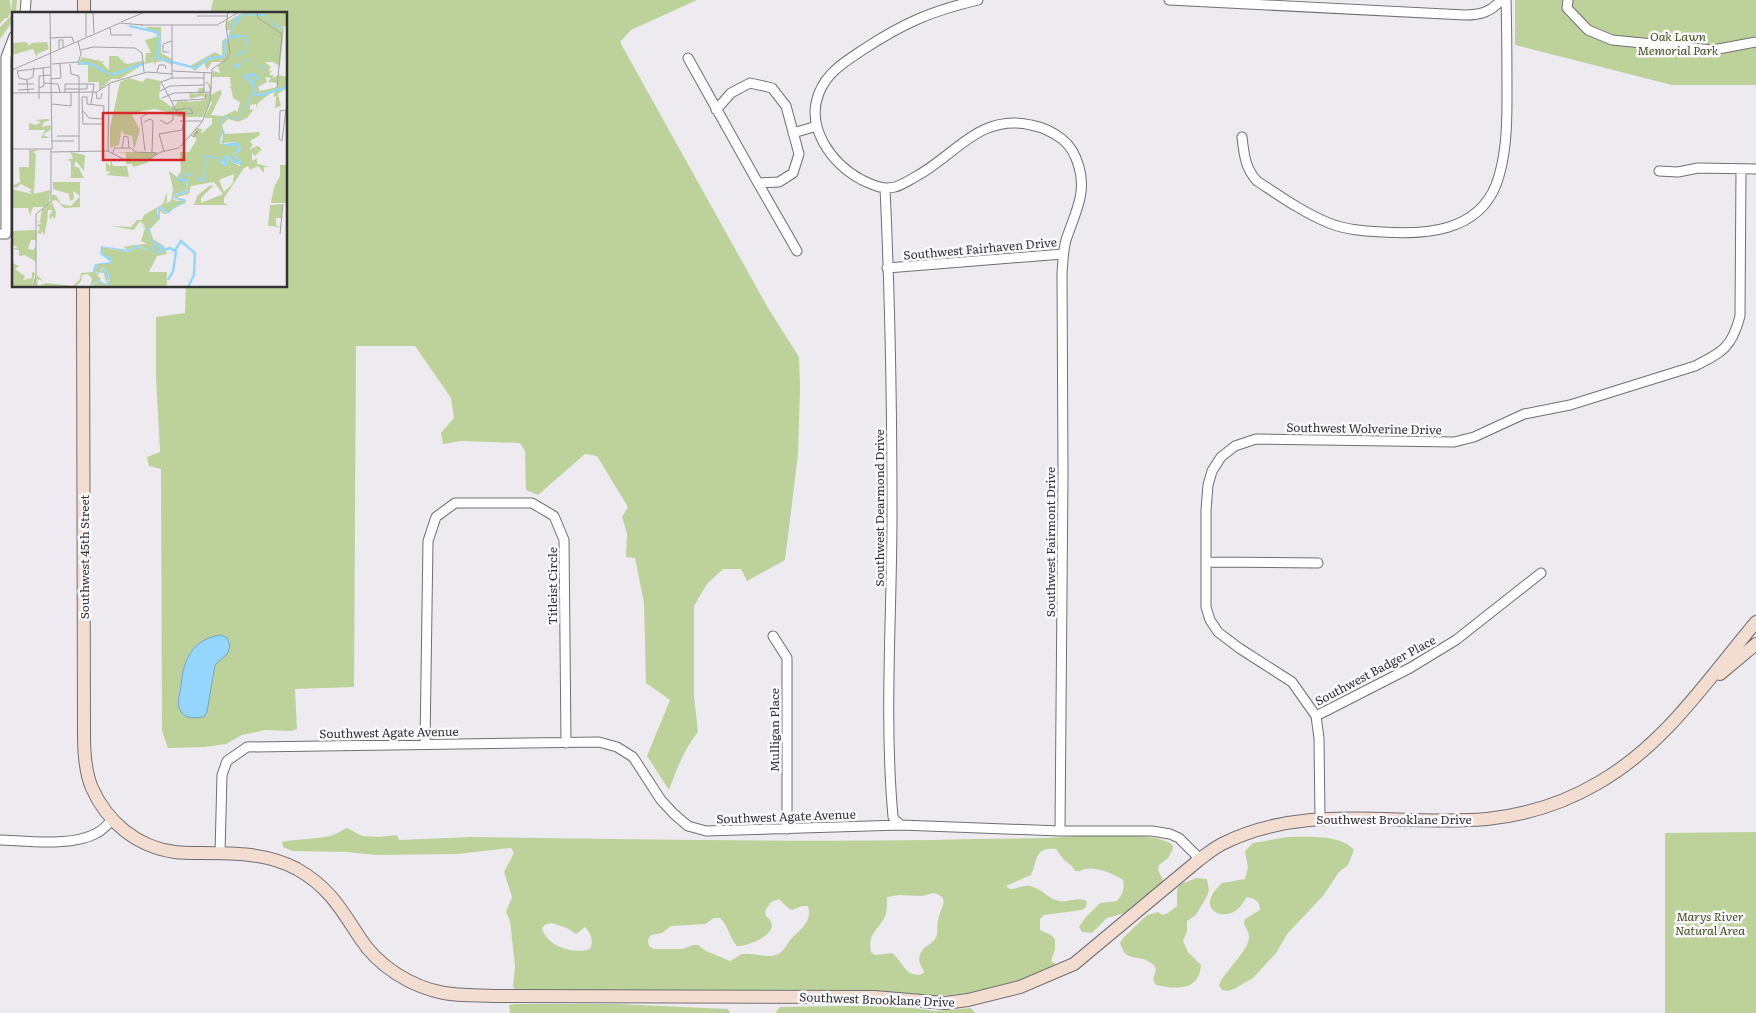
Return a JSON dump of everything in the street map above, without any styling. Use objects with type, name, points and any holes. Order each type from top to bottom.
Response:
[{"type":"street","points":[[886,188],[877,187],[846,169],[827,148],[817,126],[815,113],[819,92],[834,70],[910,21],[936,11],[978,0]]},
{"type":"street","points":[[1169,0],[1465,15],[1487,12],[1501,0]]},
{"type":"street","points":[[1242,138],[1246,164],[1250,174],[1257,181],[1304,210],[1328,222],[1360,231],[1394,233],[1428,232],[1451,227],[1465,221],[1483,207],[1488,200],[1496,184],[1505,149],[1507,86],[1506,0]]},
{"type":"street","points":[[1568,0],[1567,8],[1588,30],[1612,40],[1713,50],[1756,42]]},
{"type":"street","points":[[0,234],[6,234],[6,58],[12,42]]},
{"type":"street","points":[[688,58],[797,251]]},
{"type":"street","points":[[716,110],[731,92],[750,83],[772,88],[786,106],[799,154],[793,174],[779,182],[758,183]]},
{"type":"street","name":"Southwest Fairhaven Drive","points":[[886,188],[900,185],[925,172],[970,136],[988,127],[1013,122],[1038,126],[1057,135],[1068,144],[1077,160],[1081,175],[1082,193],[1063,254],[888,268]]},
{"type":"street","points":[[793,133],[817,126]]},
{"type":"street","points":[[1659,171],[1678,172],[1698,168],[1756,169]]},
{"type":"street","name":"Southwest Wolverine Drive","points":[[1320,818],[1319,738],[1316,716],[1292,682],[1239,648],[1218,632],[1210,620],[1206,607],[1206,510],[1208,485],[1212,471],[1221,457],[1235,446],[1256,439],[1454,442],[1474,437],[1524,414],[1570,405],[1695,366],[1714,356],[1728,344],[1735,334],[1740,316],[1741,168]]},
{"type":"street","name":"Southwest Dearmond Drive","points":[[886,188],[892,512],[889,755],[893,816],[901,825]]},
{"type":"street","name":"Southwest Fairmont Drive","points":[[1060,831],[1063,254]]},
{"type":"street","name":"Southwest 45th Street","points":[[83,288],[84,752],[91,787],[112,820]]},
{"type":"street","name":"Titleist Circle","points":[[425,744],[428,541],[436,517],[455,503],[532,504],[554,516],[564,540],[566,743]]},
{"type":"street","points":[[1206,562],[1318,563]]},
{"type":"street","name":"Southwest Badger Place","points":[[1316,716],[1410,668],[1456,640],[1541,573]]},
{"type":"street","name":"Southwest Brooklane Drive","points":[[112,820],[142,843],[159,849],[176,852],[253,854],[282,862],[296,869],[313,880],[332,897],[348,918],[360,939],[378,959],[405,980],[442,992],[496,996],[874,997],[946,1003],[992,995],[1020,987],[1074,964],[1200,859],[1221,845],[1254,831],[1281,823],[1320,818],[1477,819],[1506,816],[1548,806],[1575,795],[1624,767],[1664,733],[1756,622]]},
{"type":"street","name":"Mulligan Place","points":[[773,636],[787,658],[787,828]]},
{"type":"street","name":"Southwest Brooklane Drive","points":[[1699,692],[1756,644]]},
{"type":"street","name":"Southwest Agate Avenue","points":[[220,853],[222,775],[227,761],[246,747],[599,742],[617,747],[633,757],[661,800],[674,814],[688,826],[706,831],[901,825],[1060,831],[1112,830],[1162,832],[1179,838],[1200,859]]},
{"type":"street","points":[[0,840],[66,841],[80,839],[98,833],[112,820]]},
{"type":"green space","points":[[0,0],[10,0],[11,11],[8,18],[5,18],[0,24]]},
{"type":"green space","points":[[12,0],[17,0],[16,12],[12,12],[12,22],[0,39],[0,27],[11,16]]},
{"type":"green space","points":[[213,0],[697,0],[631,30],[620,42],[768,308],[799,357],[798,454],[785,560],[747,581],[741,569],[723,569],[707,584],[694,606],[694,696],[698,732],[685,752],[669,790],[647,756],[670,700],[646,683],[644,603],[635,558],[626,557],[627,533],[622,517],[628,507],[597,456],[585,454],[538,495],[526,490],[525,451],[520,443],[461,441],[443,444],[441,433],[454,418],[451,398],[415,346],[356,346],[354,687],[295,689],[297,729],[291,731],[265,730],[242,735],[226,744],[205,747],[168,748],[162,731],[161,469],[149,466],[147,457],[160,452],[156,376],[156,317],[185,313],[186,288],[288,288],[288,12],[210,12]]},
{"type":"green space","name":"Oak Lawn Memorial Park","points":[[1515,0],[1756,0],[1756,85],[1672,85],[1515,45]]},
{"type":"green space","points":[[347,828],[362,836],[397,835],[399,840],[470,837],[874,841],[1127,835],[1159,839],[1172,844],[1173,849],[1168,858],[1159,865],[1158,870],[1163,880],[1157,890],[1136,904],[1128,912],[1107,918],[1092,933],[1082,932],[1079,927],[1100,903],[1117,901],[1123,892],[1123,880],[1108,872],[1090,868],[1075,871],[1056,849],[1040,852],[1031,875],[1006,886],[1010,889],[1030,886],[1059,901],[1076,899],[1087,901],[1086,907],[1082,910],[1044,915],[1040,919],[1040,930],[1055,939],[1055,950],[1051,961],[1056,964],[1043,972],[999,987],[938,996],[517,991],[513,987],[515,966],[510,921],[506,912],[512,897],[504,872],[514,853],[511,848],[457,854],[376,855],[347,852],[293,851],[283,847],[282,842],[334,835]],"holes":[[[933,893],[939,895],[942,897],[943,904],[937,922],[936,937],[923,950],[919,958],[924,973],[918,975],[909,972],[892,953],[875,955],[871,952],[870,945],[872,935],[886,914],[887,897],[899,895],[922,896]],[[779,899],[792,910],[808,906],[809,916],[805,925],[783,950],[776,955],[742,954],[730,961],[706,951],[698,945],[683,949],[654,949],[649,946],[648,940],[651,935],[662,933],[671,926],[705,924],[714,918],[720,918],[723,921],[737,946],[749,944],[769,933],[772,927],[765,911],[771,902]],[[552,923],[567,928],[576,934],[585,927],[591,937],[590,949],[576,951],[555,944],[549,940],[542,928],[546,924]]]},
{"type":"green space","name":"Marys River Natural Area","points":[[1756,832],[1756,1013],[1665,1013],[1665,833]]},
{"type":"green space","points":[[1287,837],[1332,839],[1341,841],[1354,850],[1348,865],[1339,872],[1323,896],[1288,933],[1276,953],[1253,978],[1234,989],[1222,990],[1219,985],[1247,944],[1249,937],[1244,924],[1245,919],[1260,910],[1260,907],[1256,901],[1247,897],[1238,909],[1233,912],[1228,914],[1217,913],[1211,906],[1212,895],[1222,883],[1245,879],[1248,868],[1245,851],[1253,843]]},
{"type":"green space","points":[[1196,878],[1207,879],[1209,890],[1196,915],[1187,921],[1187,931],[1183,941],[1188,952],[1201,965],[1199,974],[1196,980],[1185,987],[1156,985],[1153,980],[1156,970],[1154,965],[1144,959],[1131,957],[1126,954],[1120,943],[1147,915],[1158,912],[1163,915],[1177,906],[1179,886]]},
{"type":"green space","points":[[618,1004],[728,1009],[730,1013],[510,1013],[509,1005]]},
{"type":"green space","points":[[893,1005],[935,1011],[971,1008],[975,1013],[775,1013],[780,1007]]},
{"type":"water","points":[[221,635],[227,638],[230,645],[228,653],[215,665],[207,712],[204,717],[186,716],[180,710],[178,703],[187,659],[196,646],[203,641]]}]
